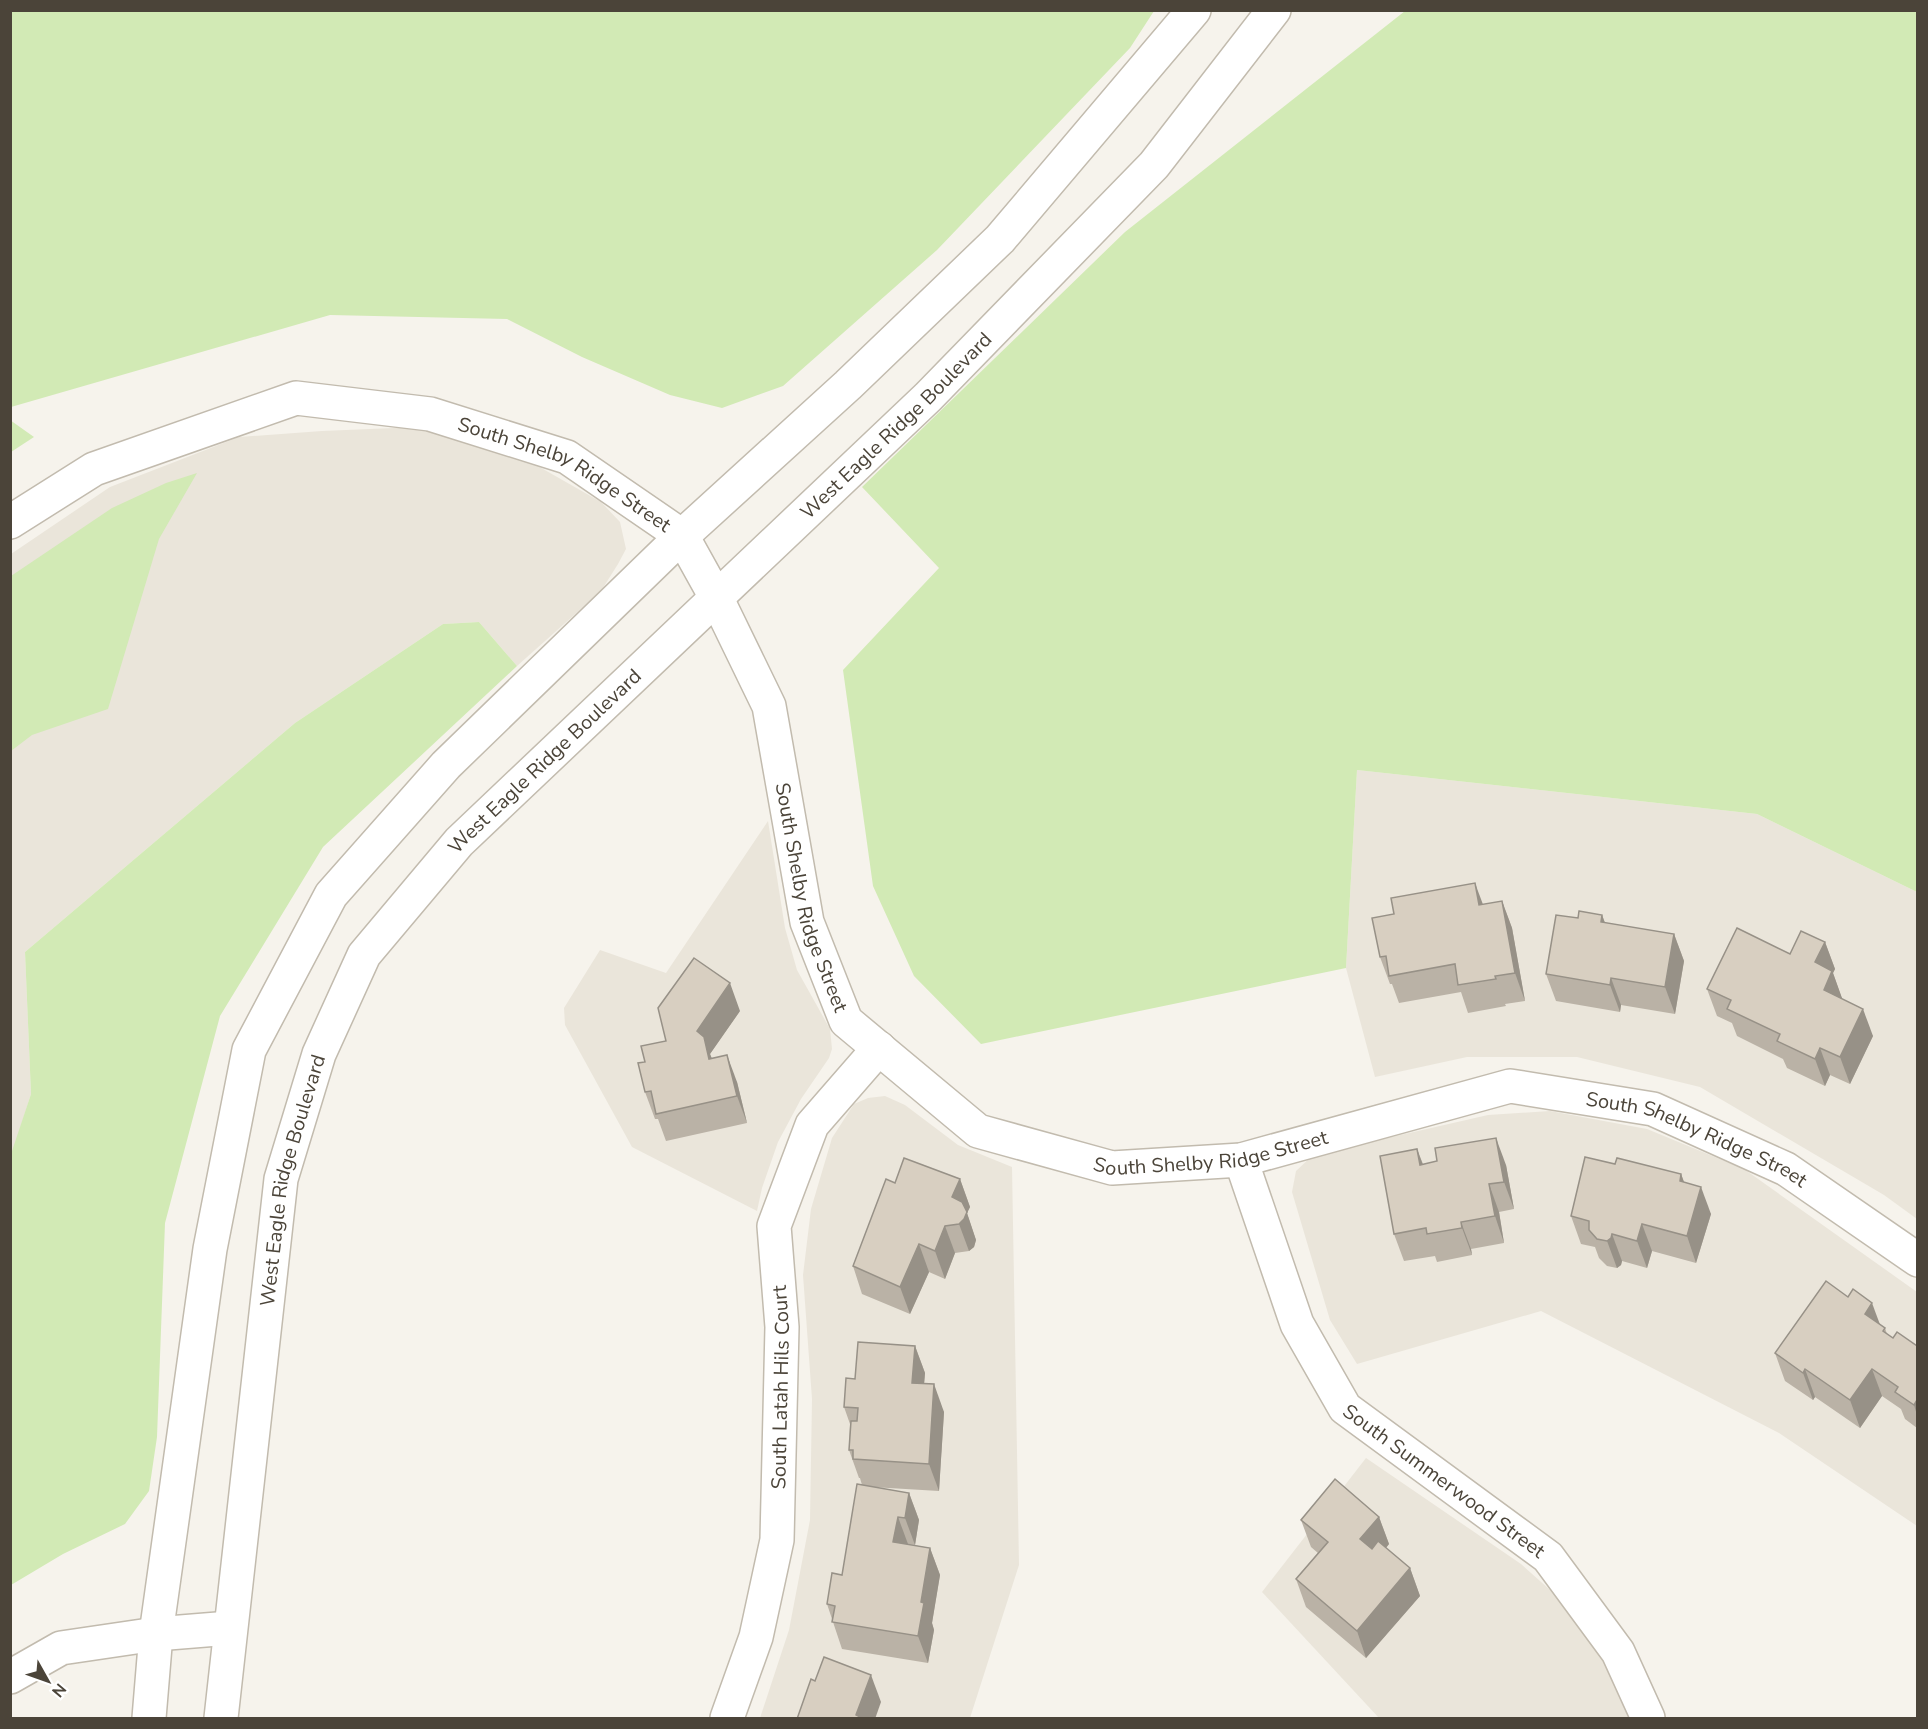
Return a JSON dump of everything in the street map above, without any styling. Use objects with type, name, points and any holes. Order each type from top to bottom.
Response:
[{"type":"street","points":[[149,1719],[156,1634],[210,1249],[249,1050],[331,895],[446,765],[682,536],[848,385],[1000,239],[1194,10]]},
{"type":"street","name":"West Eagle Ridge Boulevard","points":[[220,1719],[281,1179],[319,1054],[364,955],[459,842],[928,397],[1154,165],[1274,10]]},
{"type":"street","name":"South Shelby Ridge Street","points":[[10,522],[94,469],[296,398],[430,414],[567,457],[682,536],[717,599],[768,706],[807,922],[846,1021],[978,1131],[1112,1168],[1241,1160],[1510,1086],[1653,1108],[1786,1169],[1917,1260]]},
{"type":"street","name":"South Latah Hils Court","points":[[727,1719],[756,1637],[777,1540],[782,1327],[774,1226],[812,1125],[879,1048]]},
{"type":"street","name":"South Summerwood Street","points":[[1241,1160],[1297,1324],[1345,1408],[1548,1557],[1618,1652],[1648,1719]]},
{"type":"street","points":[[10,1677],[61,1648],[156,1634],[230,1628]]},
{"type":"shaded area","points":[[418,427],[522,457],[601,502],[620,522],[626,549],[618,564],[601,591],[517,666],[479,622],[443,624],[295,723],[25,952],[31,1094],[11,1157],[11,554],[110,487],[239,437]]},
{"type":"shaded area","points":[[1357,770],[1757,814],[1917,892],[1917,1219],[1884,1195],[1700,1087],[1577,1057],[1467,1057],[1375,1077],[1346,968]]},
{"type":"shaded area","points":[[768,821],[785,928],[797,970],[830,1029],[832,1049],[829,1058],[801,1099],[778,1142],[762,1188],[757,1211],[632,1147],[565,1025],[564,1008],[600,950],[666,973]]},
{"type":"shaded area","points":[[885,1096],[905,1105],[958,1145],[1012,1167],[1019,1565],[970,1718],[760,1718],[789,1630],[810,1520],[812,1399],[803,1275],[811,1209],[832,1138],[854,1104],[868,1098]]},
{"type":"shaded area","points":[[1550,1111],[1647,1129],[1744,1169],[1917,1292],[1917,1526],[1779,1433],[1541,1311],[1357,1364],[1330,1320],[1292,1192],[1296,1171],[1313,1155],[1488,1115]]},
{"type":"shaded area","points":[[1366,1458],[1521,1564],[1558,1597],[1601,1656],[1632,1718],[1379,1718],[1262,1592]]},
{"type":"green space","points":[[11,10],[1154,11],[1130,48],[937,250],[783,386],[722,408],[670,395],[582,357],[507,319],[330,315],[11,407]]},
{"type":"green space","points":[[1405,11],[1917,11],[1917,892],[1757,814],[1357,770],[1346,968],[981,1044],[914,976],[873,886],[843,670],[939,568],[862,487],[1125,232]]},
{"type":"green space","points":[[10,420],[34,437],[11,452],[10,452]]},
{"type":"green space","points":[[197,473],[159,539],[108,709],[32,735],[11,751],[11,576],[112,508],[166,483]]},
{"type":"green space","points":[[479,622],[517,666],[323,847],[220,1016],[165,1223],[157,1437],[149,1491],[125,1524],[63,1554],[11,1585],[10,1157],[31,1094],[25,952],[295,723],[443,624]]},
{"type":"building","points":[[1475,883],[1479,905],[1502,901],[1515,973],[1495,976],[1496,979],[1458,985],[1455,964],[1389,976],[1386,956],[1380,957],[1372,918],[1394,914],[1391,898]]},
{"type":"building","points":[[1579,911],[1602,915],[1601,922],[1674,934],[1665,987],[1611,978],[1610,985],[1546,974],[1556,915],[1578,918]]},
{"type":"building","points":[[1737,928],[1790,954],[1801,931],[1825,942],[1815,962],[1832,971],[1824,990],[1863,1009],[1840,1057],[1820,1048],[1815,1059],[1777,1041],[1780,1034],[1727,1009],[1731,1000],[1707,989]]},
{"type":"building","points":[[694,958],[730,983],[697,1031],[704,1037],[709,1059],[727,1055],[737,1096],[656,1114],[651,1091],[645,1092],[638,1063],[645,1062],[641,1046],[666,1041],[658,1008]]},
{"type":"building","points":[[1496,1138],[1504,1182],[1489,1184],[1495,1216],[1461,1222],[1462,1228],[1427,1234],[1426,1228],[1394,1234],[1380,1156],[1417,1149],[1420,1165],[1437,1161],[1435,1148]]},
{"type":"building","points":[[1585,1157],[1615,1164],[1617,1158],[1681,1174],[1680,1181],[1701,1187],[1687,1236],[1642,1224],[1637,1241],[1612,1234],[1607,1241],[1597,1239],[1589,1230],[1589,1221],[1571,1216]]},
{"type":"building","points":[[904,1158],[960,1179],[952,1197],[962,1202],[967,1212],[959,1224],[945,1226],[935,1251],[919,1244],[900,1287],[853,1266],[886,1179],[895,1183]]},
{"type":"building","points":[[1826,1281],[1848,1297],[1853,1289],[1872,1303],[1865,1314],[1885,1328],[1883,1331],[1893,1338],[1897,1332],[1917,1346],[1917,1400],[1914,1405],[1895,1392],[1898,1387],[1872,1369],[1850,1400],[1805,1369],[1803,1373],[1775,1353]]},
{"type":"building","points":[[858,1342],[915,1346],[912,1383],[934,1384],[929,1464],[853,1459],[853,1450],[849,1450],[851,1421],[857,1421],[858,1408],[844,1407],[846,1378],[855,1379]]},
{"type":"building","points":[[1335,1479],[1379,1517],[1360,1539],[1372,1549],[1378,1541],[1410,1568],[1357,1631],[1296,1579],[1328,1542],[1301,1520]]},
{"type":"building","points":[[857,1484],[909,1493],[905,1518],[898,1517],[893,1542],[930,1548],[918,1636],[832,1622],[835,1606],[827,1604],[832,1573],[842,1575]]},
{"type":"building","points":[[824,1657],[871,1675],[856,1715],[864,1719],[797,1719],[811,1679],[815,1681]]}]
